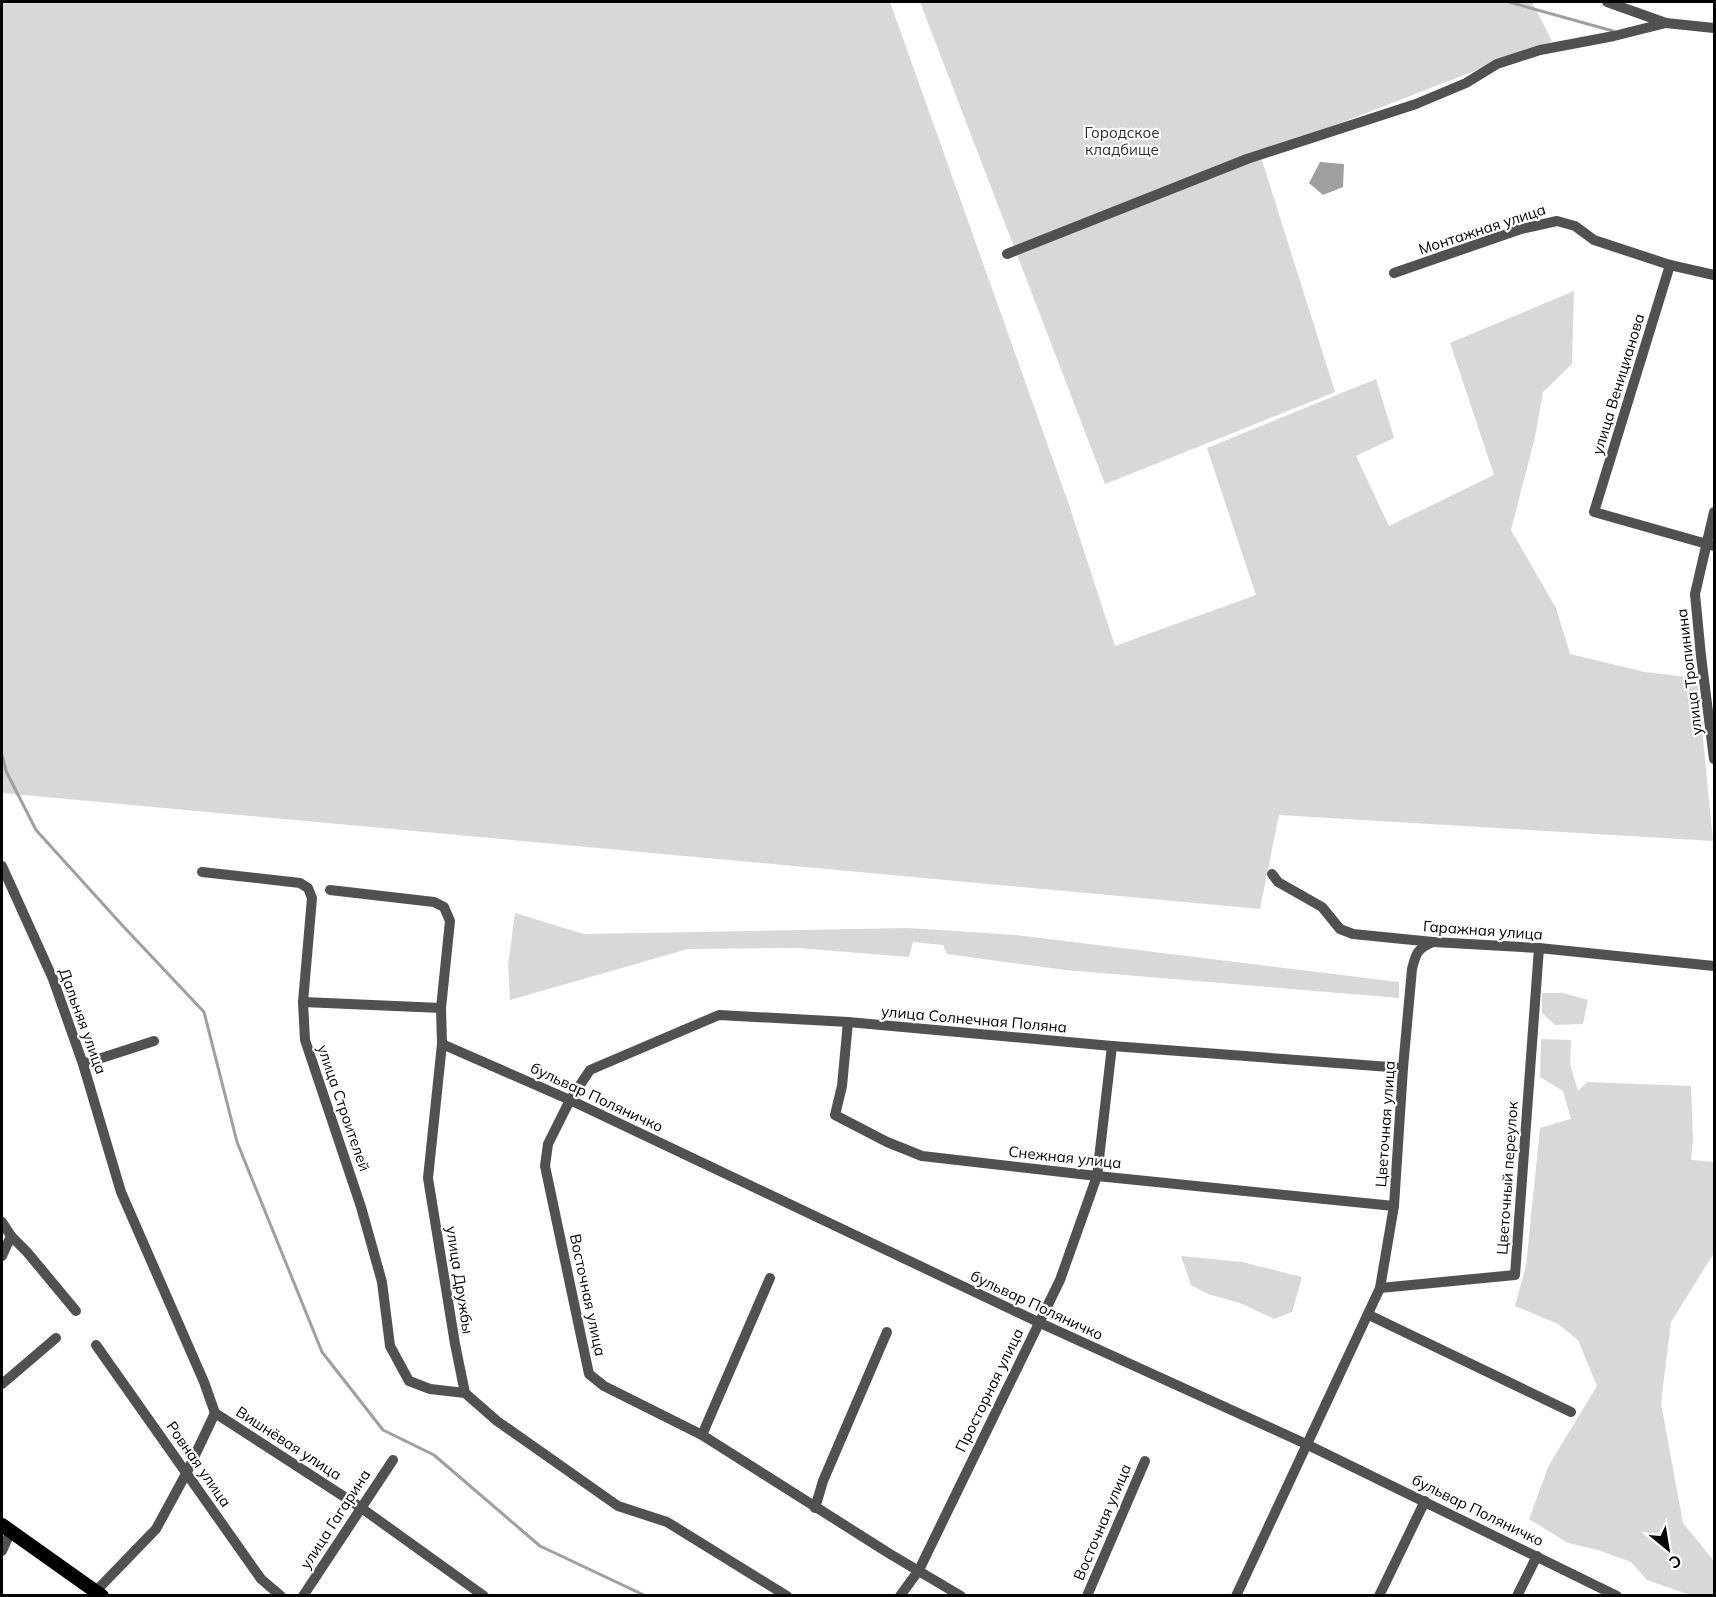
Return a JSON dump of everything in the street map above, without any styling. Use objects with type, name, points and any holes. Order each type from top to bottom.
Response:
[{"type":"main road","points":[[6,1528],[99,1593]]},
{"type":"street","points":[[1607,2],[1666,23],[1714,28]]},
{"type":"street","points":[[1007,254],[1247,159],[1416,104],[1466,83],[1497,64],[1540,50],[1614,36],[1666,23]]},
{"type":"street","name":"Монтажная улица","points":[[1394,273],[1521,229],[1557,221],[1575,226],[1594,240],[1670,265],[1714,275]]},
{"type":"street","name":"улица Веницианова","points":[[1670,265],[1594,512],[1710,544]]},
{"type":"street","name":"улица Тропинина","points":[[1714,512],[1710,544],[1695,594],[1714,759]]},
{"type":"street","name":"Дальняя улица","points":[[2,866],[53,979],[83,1064],[121,1192]]},
{"type":"street","name":"улица Строителей","points":[[202,872],[300,883],[308,888],[312,898],[303,1002],[305,1041],[361,1207],[382,1282],[390,1346],[410,1381],[430,1389],[465,1393]]},
{"type":"street","name":"Гаражная улица","points":[[1272,874],[1278,882],[1322,907],[1340,929],[1353,934],[1433,942],[1539,948],[1714,966]]},
{"type":"street","name":"улица Дружбы","points":[[330,890],[434,902],[444,907],[450,921],[441,1008],[442,1044],[428,1178],[465,1393]]},
{"type":"street","name":"Цветочная улица","points":[[1236,1596],[1380,1288],[1394,1206],[1412,969],[1416,953],[1433,942]]},
{"type":"street","name":"Цветочный переулок","points":[[1380,1288],[1515,1275],[1539,948]]},
{"type":"street","points":[[303,1002],[441,1008]]},
{"type":"street","name":"улица Солнечная Поляна","points":[[570,1100],[590,1070],[719,1015],[848,1022],[1112,1046],[1403,1068]]},
{"type":"street","name":"Снежная улица","points":[[848,1022],[842,1086],[835,1115],[887,1142],[922,1156],[1394,1206]]},
{"type":"street","points":[[83,1064],[154,1041]]},
{"type":"street","name":"бульвар Поляничко","points":[[442,1044],[570,1100],[1038,1322],[1306,1444],[1617,1596]]},
{"type":"street","name":"Просторная улица","points":[[900,1596],[919,1569],[1060,1280],[1097,1176],[1112,1046]]},
{"type":"street","name":"Восточная улица","points":[[570,1100],[548,1144],[545,1166],[589,1374],[604,1386],[702,1435],[815,1508],[961,1596]]},
{"type":"street","name":"Вишнёвая улица","points":[[121,1192],[204,1382],[215,1413],[360,1507],[484,1596]]},
{"type":"street","points":[[2,1222],[11,1236],[76,1311]]},
{"type":"street","points":[[2,1256],[11,1236]]},
{"type":"street","points":[[702,1435],[770,1278]]},
{"type":"street","points":[[1369,1315],[1571,1412]]},
{"type":"street","points":[[815,1508],[823,1481],[886,1332]]},
{"type":"street","points":[[2,1384],[56,1338]]},
{"type":"street","name":"Ровная улица","points":[[96,1344],[261,1579],[281,1596]]},
{"type":"street","points":[[465,1393],[497,1421],[618,1506],[666,1522],[787,1596]]},
{"type":"street","points":[[99,1593],[156,1529],[215,1413]]},
{"type":"street","name":"улица Гагарина","points":[[303,1596],[393,1460]]},
{"type":"street","name":"Восточная улица","points":[[1088,1596],[1145,1461]]},
{"type":"street","points":[[1379,1596],[1425,1501]]},
{"type":"street","points":[[2,1551],[6,1528]]},
{"type":"street","points":[[1517,1596],[1537,1556]]},
{"type":"green space","points":[[2,2],[890,2],[1068,502],[1115,646],[1256,595],[1207,448],[1376,379],[1394,438],[1356,456],[1389,526],[1494,475],[1450,343],[1574,291],[1572,364],[1543,392],[1535,437],[1511,530],[1556,608],[1570,654],[1645,672],[1697,678],[1713,841],[1279,815],[1260,909],[2,793]]},
{"type":"green space","name":"Городское кладбище","points":[[920,2],[1532,2],[1552,41],[1260,154],[1335,392],[1105,484]]},
{"type":"green space","points":[[515,913],[584,934],[908,928],[1016,935],[1399,982],[1399,998],[1065,970],[947,954],[943,945],[913,942],[909,957],[798,948],[688,949],[510,1000],[508,965]]},
{"type":"green space","points":[[1542,993],[1563,993],[1588,1000],[1583,1024],[1555,1025],[1542,1013]]},
{"type":"green space","points":[[1541,1039],[1571,1040],[1570,1064],[1578,1091],[1587,1082],[1691,1086],[1693,1139],[1691,1160],[1714,1162],[1714,1253],[1671,1322],[1661,1403],[1683,1523],[1714,1561],[1714,1595],[1690,1595],[1647,1580],[1631,1562],[1598,1550],[1568,1543],[1529,1519],[1549,1465],[1597,1386],[1578,1340],[1558,1324],[1515,1306],[1526,1266],[1540,1128],[1571,1119],[1563,1091],[1540,1077]]},
{"type":"green space","points":[[1181,1256],[1242,1262],[1302,1277],[1292,1312],[1274,1319],[1240,1303],[1208,1294],[1191,1285]]},
{"type":"shaded area","points":[[1320,162],[1344,164],[1343,187],[1323,195],[1309,183]]},
{"type":"waterway","points":[[1509,2],[1613,31]]},
{"type":"waterway","points":[[2,755],[6,771],[36,830],[204,1012],[237,1142],[322,1352],[383,1430],[434,1455],[540,1546],[646,1596]]}]
